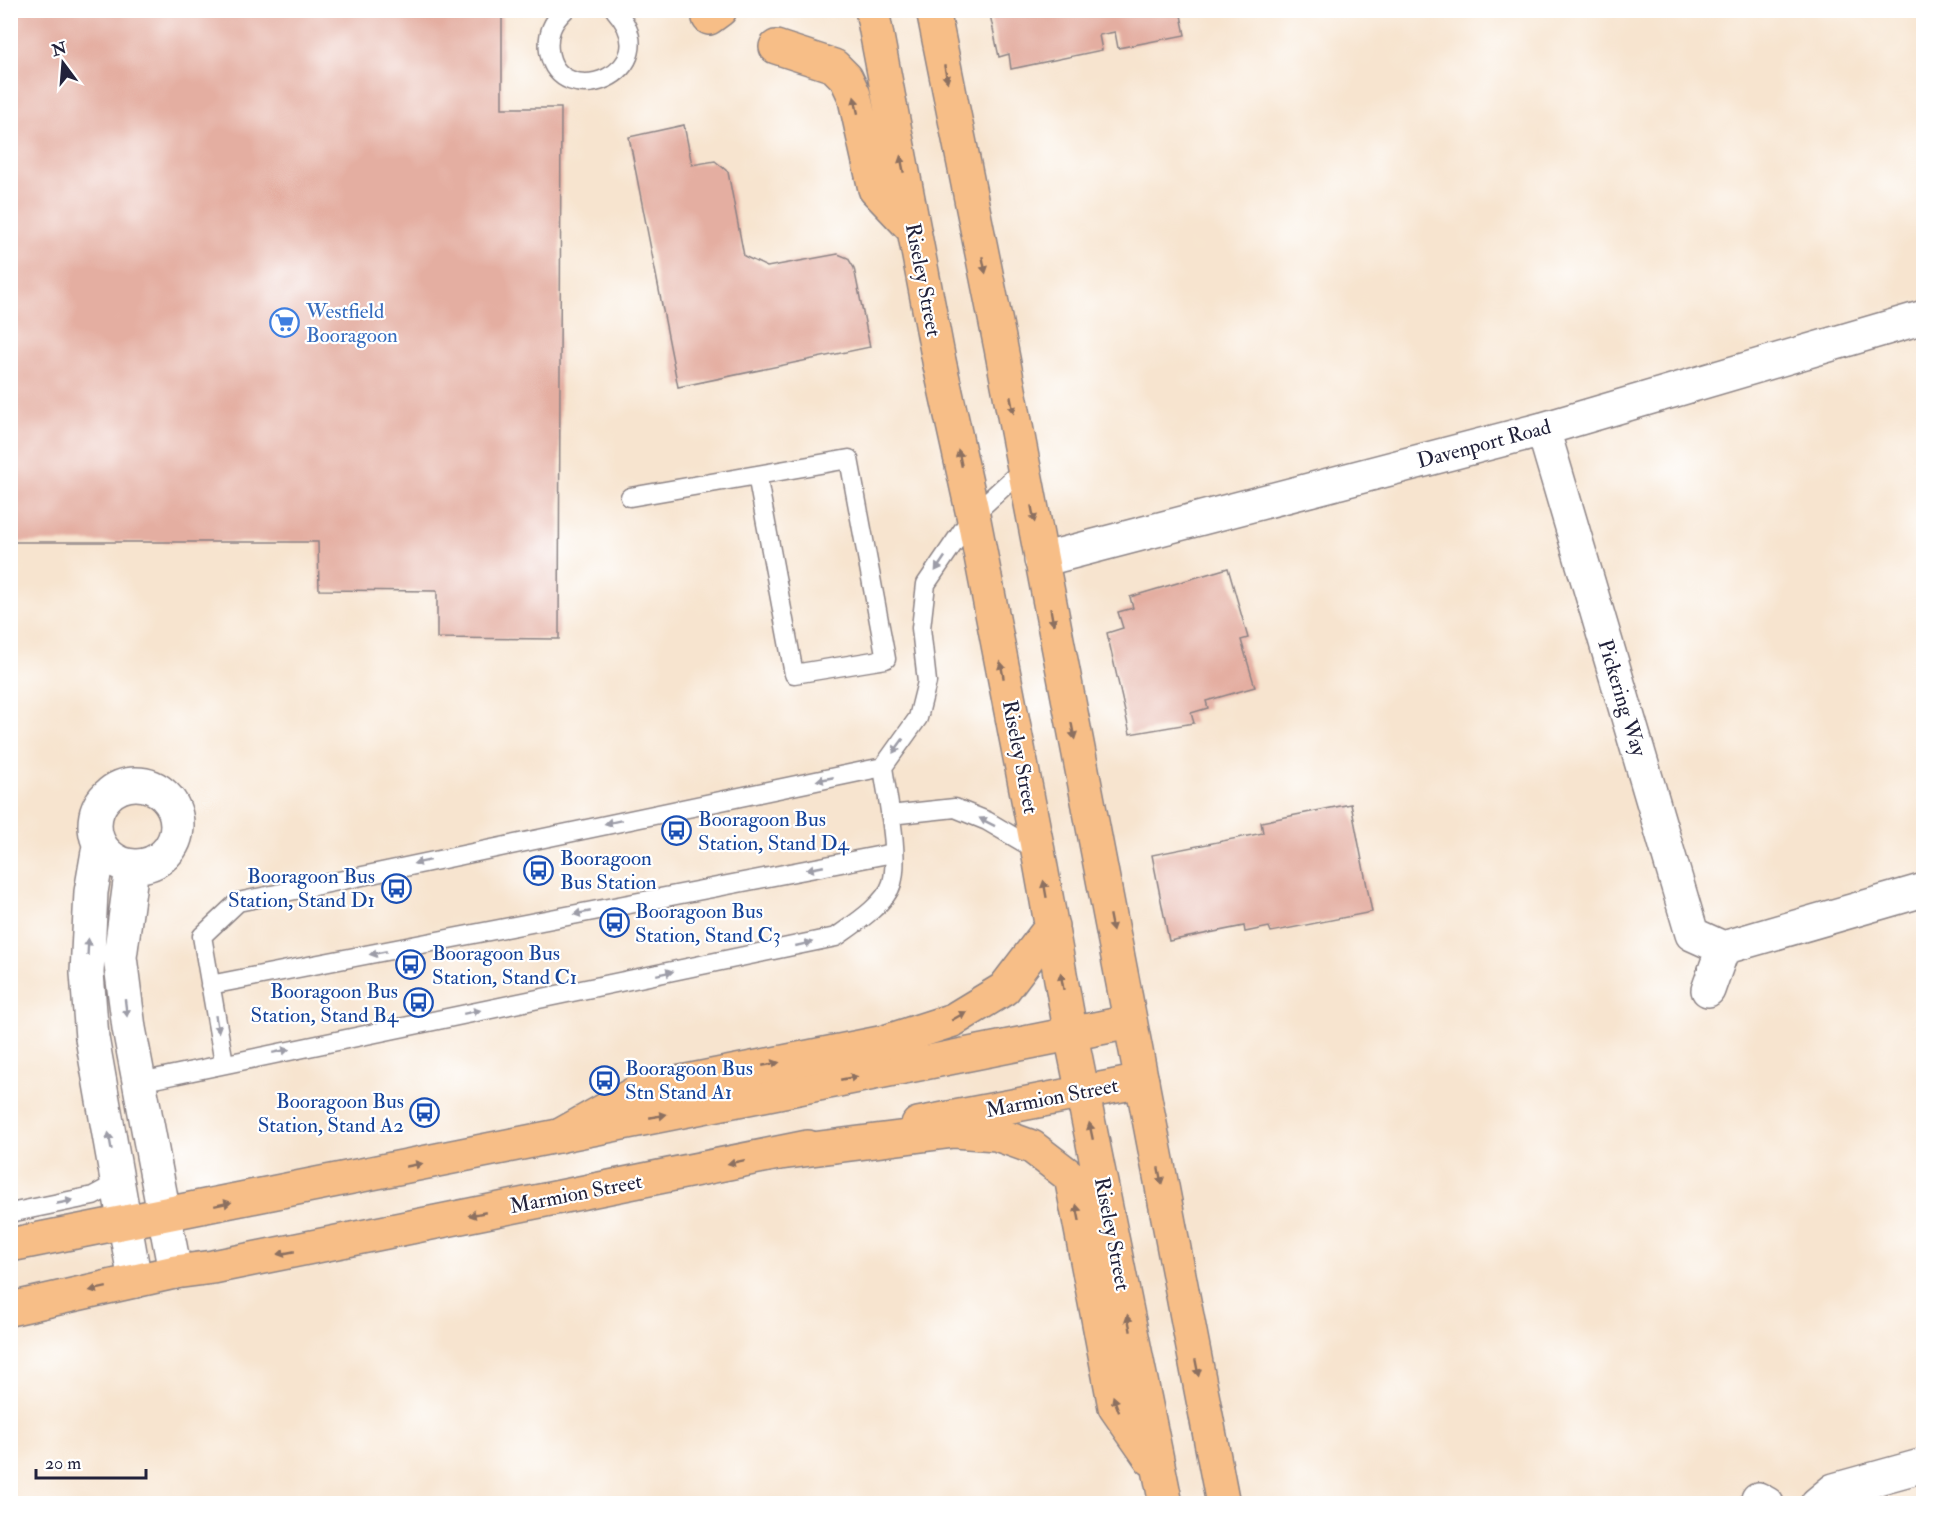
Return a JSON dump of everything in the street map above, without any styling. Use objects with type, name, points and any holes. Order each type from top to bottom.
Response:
[{"type":"main road","name":"Riseley Street","points":[[872,10],[939,361],[973,515],[1082,1092],[1166,1503]]},
{"type":"main road","points":[[933,10],[1024,468],[1222,1503]]},
{"type":"main road","points":[[776,47],[834,66],[846,78],[854,95],[875,189],[914,230]]},
{"type":"main road","points":[[559,1136],[641,1090],[885,1042],[953,1020],[1004,989],[1052,926]]},
{"type":"main road","points":[[10,1245],[165,1216],[1130,1022]]},
{"type":"main road","name":"Marmion Street","points":[[10,1309],[175,1272],[213,1267],[1082,1092],[1142,1082]]},
{"type":"main road","points":[[780,1153],[954,1131],[996,1134],[1032,1147],[1071,1177],[1115,1407],[1159,1470]]},
{"type":"street","name":"Davenport Road","points":[[1041,560],[1543,429],[1923,317]]},
{"type":"street","name":"Pickering Way","points":[[1543,429],[1692,934],[1723,948]]},
{"type":"street","points":[[130,784],[157,789],[175,810],[178,824],[176,838],[159,860],[146,866],[132,867],[107,856],[99,846],[95,833],[95,820],[106,796],[130,784]]},
{"type":"street","points":[[99,846],[91,892],[87,973],[92,1038],[135,1281]]},
{"type":"street","points":[[132,867],[120,957],[129,1028],[175,1272]]},
{"type":"street","points":[[1708,990],[1723,948],[1923,890]]},
{"type":"street","points":[[1817,1503],[1834,1490],[1923,1465]]},
{"type":"lane","points":[[565,10],[550,29],[550,56],[556,68],[567,77],[589,84],[606,80],[618,72],[626,60],[630,47],[629,33],[624,20],[615,10]]},
{"type":"lane","points":[[630,497],[849,459],[886,659],[794,674],[757,475]]},
{"type":"lane","points":[[224,1063],[202,936],[238,902],[883,767],[918,718],[927,682],[921,628],[926,584],[973,515],[1024,468]]},
{"type":"lane","points":[[140,1082],[836,937],[868,915],[892,884],[893,853],[883,767]]},
{"type":"lane","points":[[890,815],[955,808],[987,821],[1038,851]]},
{"type":"lane","points":[[210,985],[893,853]]},
{"type":"lane","points":[[10,1213],[93,1196],[117,1183]]},
{"type":"building","name":"Westfield Booragoon","points":[[10,10],[502,10],[502,108],[561,108],[559,639],[437,638],[437,591],[319,590],[318,542],[10,542]]},
{"type":"building","points":[[989,10],[1180,10],[1185,35],[1118,48],[1115,32],[1099,35],[1102,50],[1011,69],[1009,54],[999,57]]},
{"type":"building","points":[[684,125],[692,165],[715,161],[728,172],[744,256],[767,267],[838,254],[848,258],[854,268],[870,347],[678,387],[629,137]]},
{"type":"building","points":[[1228,568],[1248,638],[1241,640],[1255,687],[1206,701],[1208,708],[1191,713],[1194,723],[1130,734],[1107,633],[1123,628],[1118,612],[1133,608],[1130,597]]},
{"type":"building","points":[[1351,804],[1372,912],[1271,932],[1269,927],[1245,932],[1244,926],[1169,941],[1152,855],[1263,833],[1261,822]]},
{"type":"place","name":"Westfield Booragoon","points":[[285,323]]},
{"type":"place","name":"Booragoon Bus Station, Stand D4","points":[[677,831]]},
{"type":"place","name":"Booragoon Bus Station","points":[[539,870]]},
{"type":"place","name":"Booragoon Bus Station, Stand D1","points":[[396,888]]},
{"type":"place","name":"Booragoon Bus Station, Stand C3","points":[[614,923]]},
{"type":"place","name":"Booragoon Bus Station, Stand C1","points":[[411,965]]},
{"type":"place","name":"Booragoon Bus Station, Stand B4","points":[[419,1003]]},
{"type":"place","name":"Booragoon Bus Stn Stand A1","points":[[604,1080]]},
{"type":"place","name":"Booragoon Bus Station, Stand A2","points":[[425,1113]]}]
